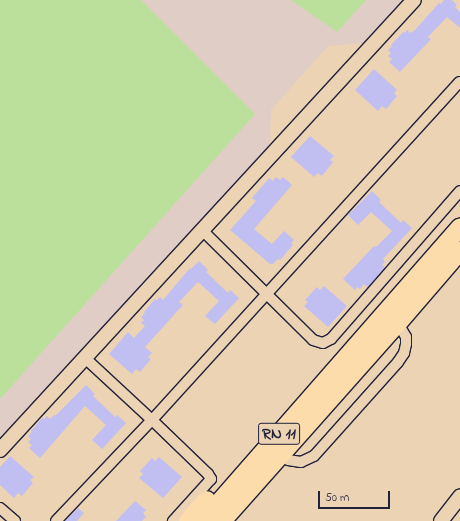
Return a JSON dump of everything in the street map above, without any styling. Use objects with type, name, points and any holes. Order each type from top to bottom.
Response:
[{"type":"highway","name":"RN 11","points":[[203,521],[460,227]]},
{"type":"highway","name":"RN 11","points":[[222,521],[460,251]]},
{"type":"highway","points":[[188,521],[321,374],[354,347]]},
{"type":"highway","points":[[237,521],[312,429],[326,403]]},
{"type":"main road","points":[[0,450],[414,0]]},
{"type":"main road","points":[[441,521],[460,497]]},
{"type":"street","points":[[56,521],[152,420],[460,82]]},
{"type":"street","points":[[202,230],[268,293],[313,340],[320,343],[326,342],[460,191]]},
{"type":"street","points":[[288,460],[301,462],[314,456],[398,362],[404,353],[406,344],[406,337],[398,323]]},
{"type":"street","points":[[85,358],[152,420],[208,474],[211,479],[173,521]]},
{"type":"street","points":[[0,508],[15,521]]},
{"type":"shaded area","points":[[0,0],[405,0],[365,43],[328,46],[271,110],[270,146],[0,437]]},
{"type":"green space","points":[[0,0],[141,0],[255,114],[0,399]]},
{"type":"green space","points":[[291,0],[366,0],[337,32]]},
{"type":"building","points":[[444,0],[452,0],[457,5],[455,7],[460,12],[460,28],[447,17],[428,37],[431,39],[400,72],[389,62],[392,59],[388,56],[391,53],[388,50],[392,46],[391,45],[403,32],[404,33],[407,30],[410,33],[415,30],[439,3],[441,4]]},
{"type":"building","points":[[374,69],[397,90],[394,93],[397,96],[386,109],[382,106],[378,111],[355,90]]},
{"type":"building","points":[[310,136],[334,156],[330,160],[333,162],[322,176],[318,173],[314,177],[291,157]]},
{"type":"building","points":[[276,177],[280,180],[283,177],[292,185],[254,229],[272,244],[284,231],[294,240],[291,243],[293,245],[280,260],[278,259],[273,264],[270,264],[230,230],[256,201],[252,198],[269,178],[273,181]]},
{"type":"building","points":[[372,191],[381,200],[379,202],[401,223],[403,220],[412,228],[383,259],[385,262],[382,265],[385,267],[370,285],[367,287],[364,284],[360,289],[357,287],[355,290],[343,279],[374,246],[376,247],[392,231],[371,212],[358,225],[348,215]]},
{"type":"building","points":[[199,261],[208,270],[206,272],[228,293],[230,290],[239,298],[215,324],[205,316],[219,301],[198,282],[179,302],[183,305],[145,347],[152,353],[148,357],[151,359],[140,372],[136,369],[132,374],[109,354],[128,332],[134,338],[145,326],[141,323],[144,320],[141,317],[145,313],[144,312],[155,299],[157,300],[160,297],[163,300],[190,268],[191,269]]},
{"type":"building","points":[[324,286],[347,306],[328,327],[304,306],[308,302],[305,300],[317,287],[320,290]]},
{"type":"building","points":[[86,385],[95,394],[93,396],[115,417],[117,415],[126,423],[102,449],[92,440],[106,425],[85,406],[40,458],[29,448],[32,445],[28,442],[31,439],[28,436],[32,432],[31,431],[42,418],[44,419],[47,416],[50,419],[54,415],[55,416]]},
{"type":"building","points":[[10,456],[34,477],[30,480],[33,483],[22,496],[18,493],[14,498],[0,485],[0,467]]},
{"type":"building","points":[[159,457],[182,477],[163,498],[139,478],[143,474],[140,471],[152,458],[155,461]]},
{"type":"building","points":[[135,501],[146,510],[143,513],[146,517],[142,521],[116,521]]},
{"type":"building","points":[[78,508],[84,513],[77,521],[65,521]]}]
